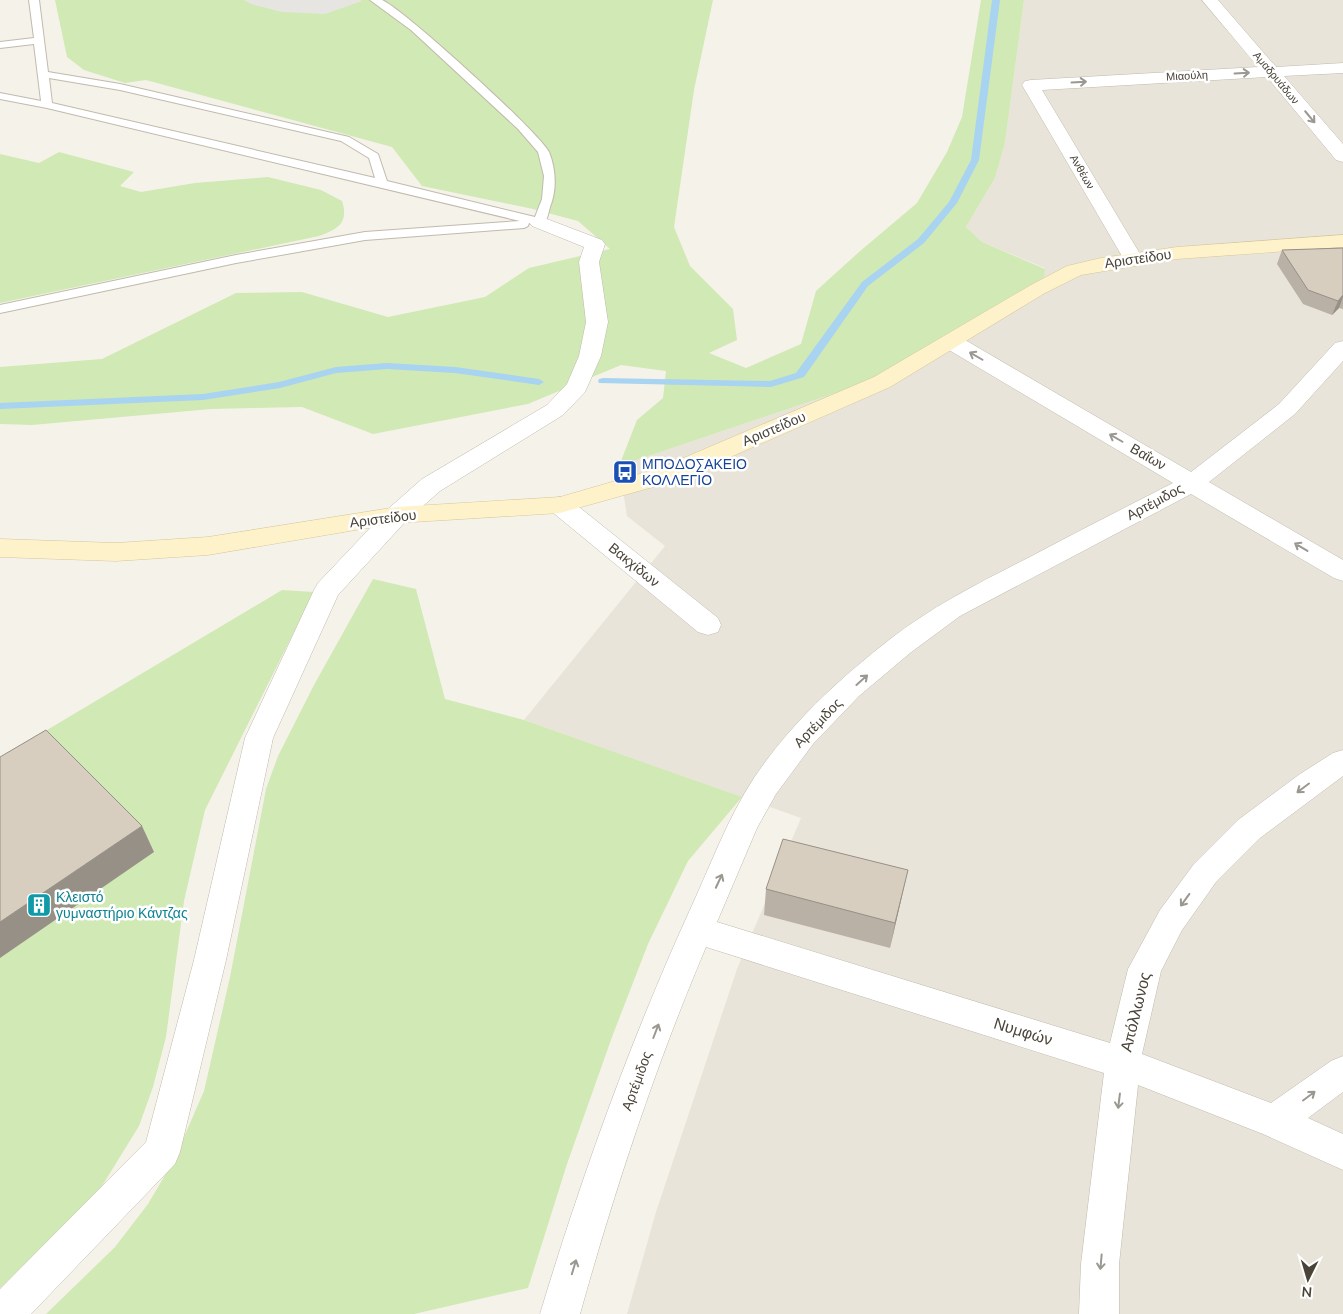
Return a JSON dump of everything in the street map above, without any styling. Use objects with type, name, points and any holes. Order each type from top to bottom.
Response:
[{"type":"street","name":"Αμαδρυάδων","points":[[1210,0],[1343,156]]},
{"type":"street","name":"Μιαούλη","points":[[1031,85],[1343,68]]},
{"type":"street","name":"Ανθέων","points":[[1031,85],[1133,259]]},
{"type":"street","points":[[1,1314],[162,1152],[210,960],[259,738],[327,590],[397,515],[431,485],[554,410],[577,387],[590,356],[598,322],[589,262],[595,244],[539,222]]},
{"type":"street","name":"Αριστείδου","points":[[0,548],[116,552],[208,546],[397,515],[560,505],[669,474],[882,382],[1038,289],[1074,270],[1091,265],[1133,259],[1223,249],[1343,241]]},
{"type":"street","name":"Βαΐων","points":[[952,342],[1343,572]]},
{"type":"street","name":"Αρτέμιδος","points":[[560,1314],[603,1171],[655,1032],[696,930],[765,786],[791,750],[826,712],[916,632],[951,609],[1192,483],[1286,409],[1343,348]]},
{"type":"street","name":"Βακχίδων","points":[[560,505],[708,625]]},
{"type":"street","name":"Απόλλωνος","points":[[1099,1314],[1100,1264],[1123,1063],[1145,969],[1176,912],[1205,873],[1249,829],[1311,782],[1343,761]]},
{"type":"street","name":"Νυμφών","points":[[696,930],[1123,1063],[1275,1121],[1343,1152]]},
{"type":"street","points":[[1275,1121],[1343,1072]]},
{"type":"lane","points":[[34,0],[47,105]]},
{"type":"lane","points":[[375,0],[414,28],[522,127],[543,152],[550,176],[548,199],[539,222]]},
{"type":"lane","points":[[0,45],[39,40]]},
{"type":"lane","points":[[43,74],[120,87],[345,139],[374,156],[382,183]]},
{"type":"lane","points":[[0,96],[47,105],[382,183],[539,222]]},
{"type":"lane","points":[[0,309],[236,259],[366,236],[539,222]]},
{"type":"shaded area","points":[[244,0],[362,1],[325,14],[282,12],[251,4]]},
{"type":"shaded area","points":[[1024,0],[1343,0],[1343,1314],[627,1314],[656,1212],[737,969],[801,818],[524,720],[665,546],[627,516],[619,466],[871,381],[1045,268],[982,242],[966,227],[995,178],[1005,143]]},
{"type":"green space","points":[[55,0],[713,0],[694,90],[674,227],[690,266],[733,309],[737,340],[709,353],[746,368],[801,344],[816,291],[917,203],[947,152],[962,117],[981,0],[1024,0],[1005,143],[995,178],[966,227],[982,242],[1045,269],[1044,277],[871,381],[619,466],[637,420],[663,398],[666,371],[621,365],[528,404],[373,434],[302,407],[211,409],[32,425],[0,424],[0,367],[102,359],[236,293],[302,292],[388,317],[485,297],[529,268],[610,249],[578,221],[533,209],[422,186],[392,147],[146,80],[125,83],[84,70],[67,57]]},
{"type":"green space","points":[[59,152],[134,172],[120,186],[141,192],[195,183],[268,177],[321,190],[342,201],[344,209],[343,220],[332,231],[319,236],[0,303],[0,154],[39,163]]},
{"type":"green space","points":[[373,579],[416,589],[445,699],[524,720],[742,797],[688,861],[648,944],[612,1037],[567,1164],[528,1288],[414,1314],[46,1314],[115,1247],[148,1204],[174,1160],[204,1091],[230,977],[266,789],[278,756],[314,685]]},
{"type":"green space","points":[[282,590],[314,592],[205,810],[184,901],[166,1037],[153,1087],[139,1126],[89,1207],[0,1294],[0,758]]},
{"type":"building","points":[[1343,248],[1343,295],[1338,301],[1308,290],[1282,250]]},
{"type":"building","name":"Κλειστό γυμναστήριο Κάντζας","points":[[46,730],[142,826],[0,922],[0,757]]},
{"type":"building","points":[[783,839],[908,870],[895,923],[766,889]]},
{"type":"waterway","points":[[603,381],[771,384],[800,375],[865,284],[921,241],[953,203],[975,160],[996,0]]},
{"type":"waterway","points":[[0,406],[203,397],[280,385],[336,370],[387,366],[455,370],[539,382]]},
{"type":"place","name":"ΜΠΟΔΟΣΑΚΕΙΟ ΚΟΛΛΕΓΙΟ","points":[[625,472]]},
{"type":"place","name":"Κλειστό γυμναστήριο Κάντζας","points":[[39,905]]}]
